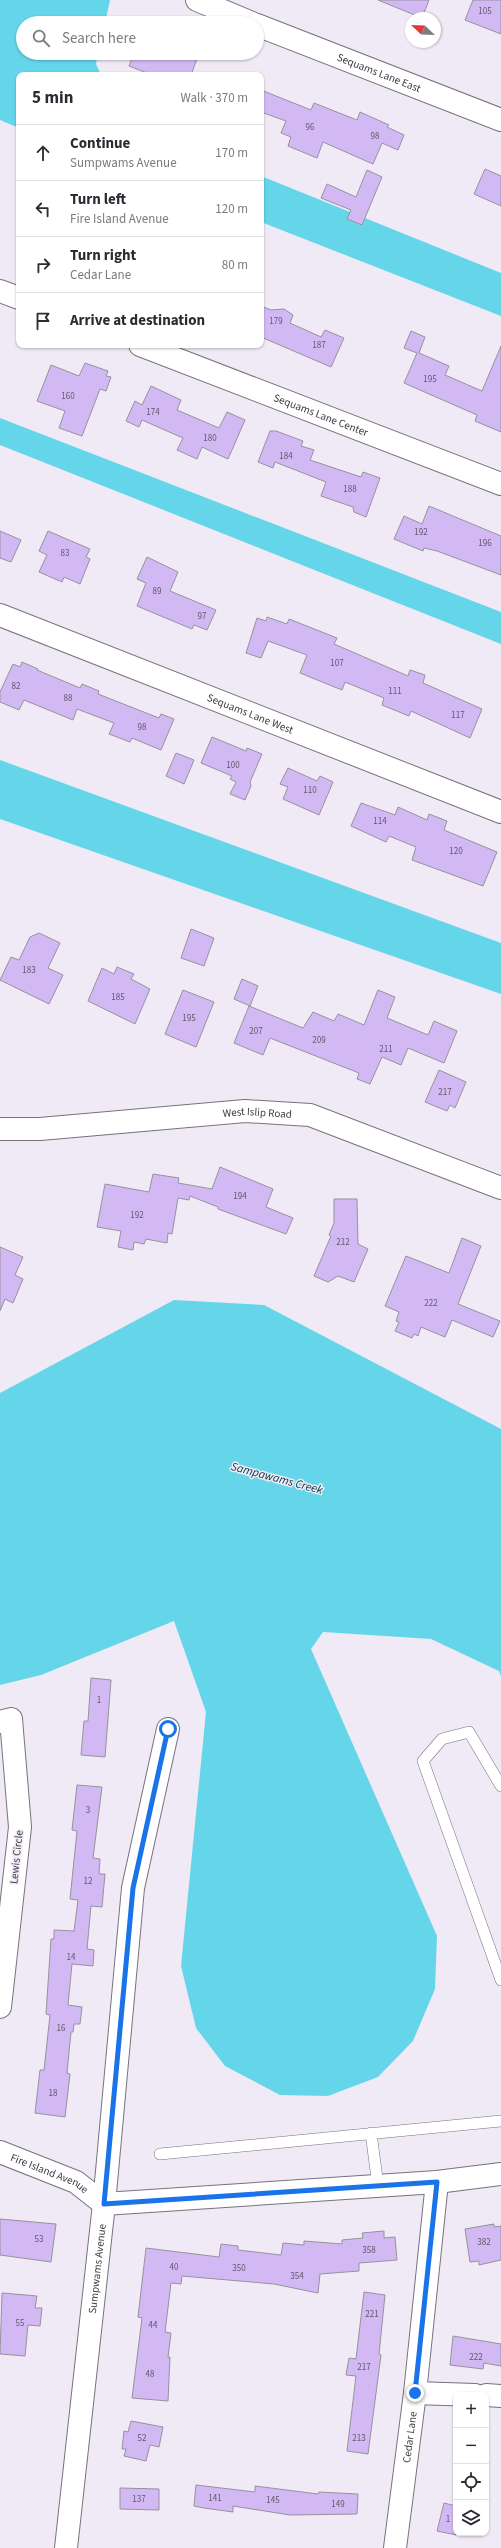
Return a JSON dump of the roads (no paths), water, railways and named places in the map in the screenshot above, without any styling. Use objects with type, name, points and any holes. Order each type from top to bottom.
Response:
[{"type":"street","points":[[197,0],[235,16]]},
{"type":"street","name":"Sequams Lane East","points":[[264,28],[501,120]]},
{"type":"street","points":[[0,291],[16,297]]},
{"type":"street","name":"Sequams Lane Center","points":[[148,348],[501,484]]},
{"type":"street","name":"Sequams Lane West","points":[[0,615],[501,812]]},
{"type":"street","name":"West Islip Road","points":[[0,1129],[40,1129],[245,1111],[310,1115],[501,1188]]},
{"type":"street","name":"Lewis Circle","points":[[0,1722],[11,1719],[20,1827],[0,2007]]},
{"type":"street","name":"Sumpwams Avenue","points":[[66,2548],[104,2204],[133,1888],[168,1729]]},
{"type":"street","name":"Fire Island Avenue","points":[[0,2152],[76,2182],[104,2204]]},
{"type":"street","points":[[104,2204],[437,2182],[501,2174]]},
{"type":"street","name":"Cedar Lane","points":[[395,2548],[415,2393],[437,2182]]},
{"type":"street","points":[[415,2393],[453,2394]]},
{"type":"street","points":[[489,2395],[501,2396]]},
{"type":"lane","points":[[501,1786],[469,1732],[442,1739],[423,1761],[501,1980]]},
{"type":"lane","points":[[160,2154],[501,2121]]},
{"type":"lane","points":[[371,2133],[378,2186]]},
{"type":"water","points":[[0,0],[110,0],[107,16],[16,16],[16,60],[97,60],[96,64],[100,72],[16,72],[16,127],[0,120]]},
{"type":"water","points":[[264,177],[501,273],[501,316],[264,223]]},
{"type":"water","points":[[0,418],[501,612],[501,644],[0,445]]},
{"type":"water","points":[[0,760],[501,943],[501,994],[0,819]]},
{"type":"water","name":"Sampawams Creek","points":[[174,1300],[264,1305],[501,1429],[501,1676],[499,1671],[431,1639],[323,1632],[311,1649],[437,1936],[435,1989],[413,2041],[378,2077],[328,2096],[280,2095],[225,2066],[196,2028],[181,1966],[206,1712],[174,1621],[41,1675],[0,1685],[0,1393]]}]
